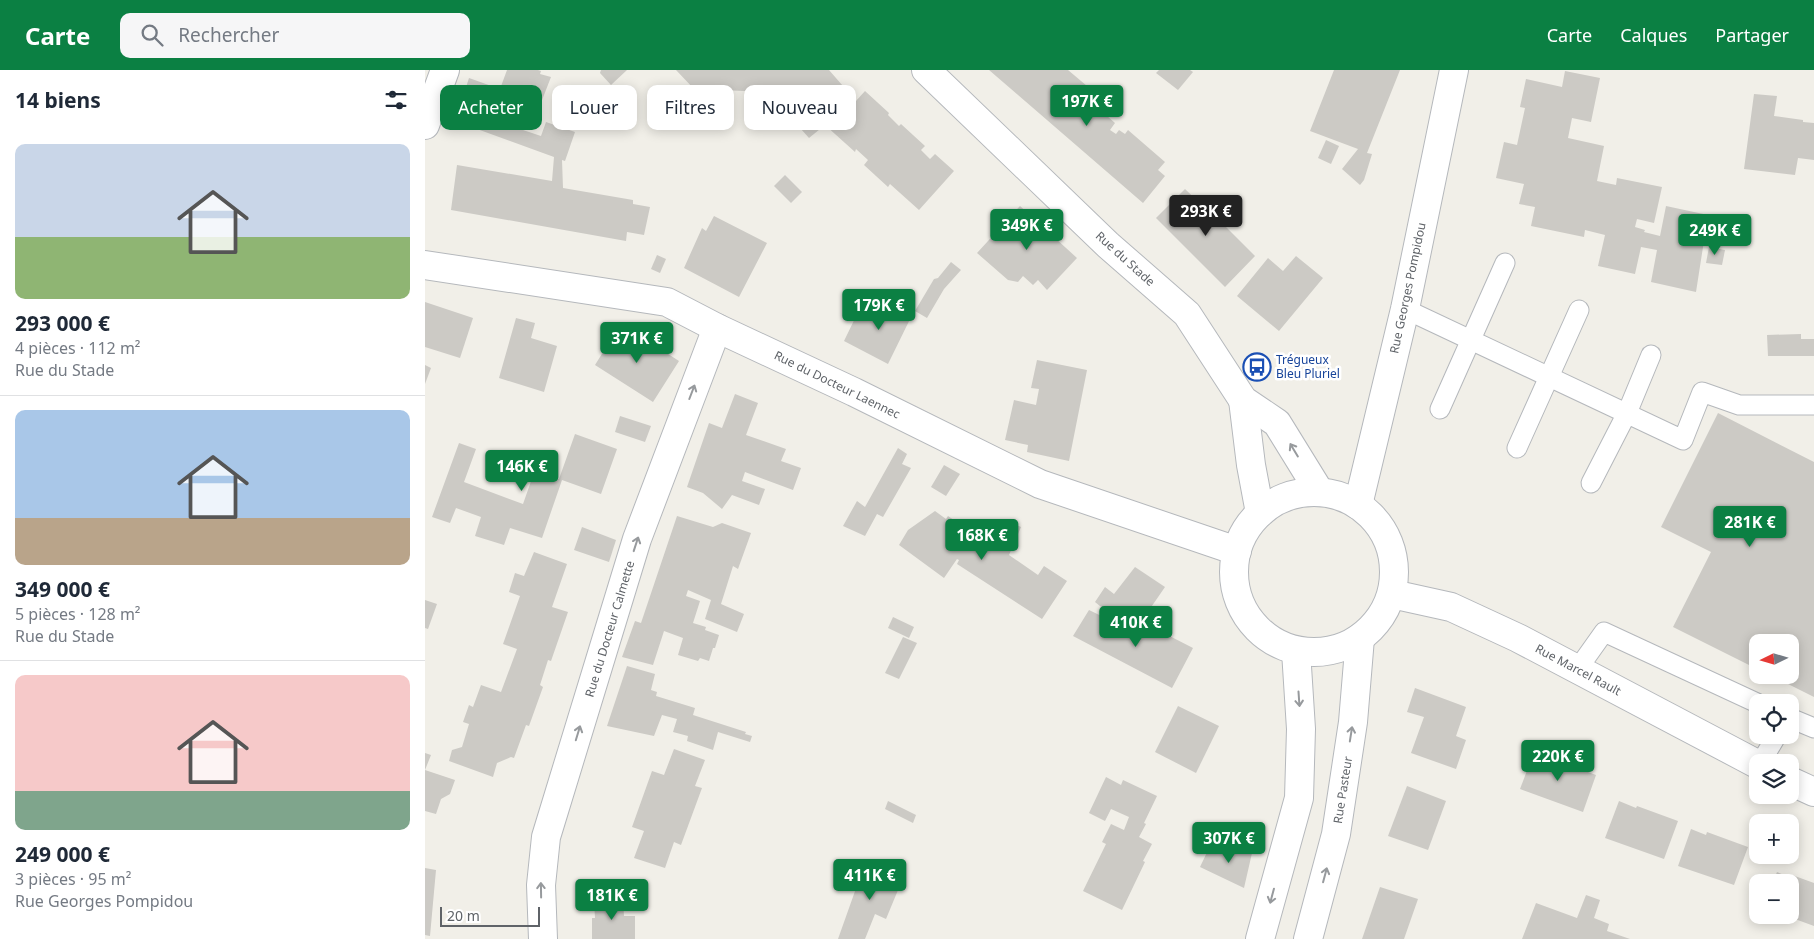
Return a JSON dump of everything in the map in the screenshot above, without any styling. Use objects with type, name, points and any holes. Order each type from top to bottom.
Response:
[{"type":"street","points":[[425,124],[445,70]]},
{"type":"street","name":"Rue du Stade","points":[[926,70],[1108,245],[1187,314],[1243,400]]},
{"type":"street","name":"Rue Georges Pompidou","points":[[1358,505],[1405,309],[1454,70]]},
{"type":"street","name":"Rue du Docteur Laennec","points":[[425,265],[667,302],[1040,484],[1237,551]]},
{"type":"street","name":"Rue du Docteur Calmette","points":[[543,939],[541,885],[546,836],[637,539],[717,328]]},
{"type":"street","points":[[1243,400],[1277,423],[1319,491]]},
{"type":"street","points":[[1243,400],[1251,465],[1260,512]]},
{"type":"street","points":[[1319,491],[1339,496],[1358,505],[1377,522],[1389,544],[1395,569],[1392,594],[1380,619],[1360,638],[1341,649],[1318,653],[1295,651],[1272,641],[1253,624],[1239,602],[1234,576],[1237,551],[1245,530],[1260,512],[1277,500],[1297,493],[1319,491]]},
{"type":"street","name":"Rue Marcel Rault","points":[[1392,594],[1451,607],[1518,638],[1749,758]]},
{"type":"street","name":"Rue Pasteur","points":[[1308,939],[1336,834],[1353,722],[1360,638]]},
{"type":"street","points":[[1260,939],[1299,798],[1301,729],[1295,651]]},
{"type":"street","points":[[1799,785],[1814,792]]},
{"type":"lane","points":[[1440,409],[1505,263]]},
{"type":"lane","points":[[1405,309],[1683,440],[1702,392],[1739,405],[1814,405]]},
{"type":"lane","points":[[1517,448],[1579,310]]},
{"type":"lane","points":[[1591,483],[1627,413],[1651,355]]},
{"type":"lane","points":[[1577,670],[1604,632],[1749,699]]},
{"type":"lane","points":[[1799,722],[1814,728]]},
{"type":"building","points":[[507,70],[538,70],[541,71],[540,74],[551,77],[542,100],[542,85],[501,85]]},
{"type":"building","points":[[601,70],[627,70],[611,85],[600,73]]},
{"type":"building","points":[[676,70],[829,70],[842,85],[744,85],[744,91],[734,91],[734,85],[690,85]]},
{"type":"building","points":[[989,70],[1068,70],[1087,86],[1081,93],[1115,123],[1110,130],[1116,134],[1119,130],[1125,134],[1128,130],[1165,162],[1158,170],[1165,176],[1143,203]]},
{"type":"building","points":[[1159,70],[1190,70],[1193,72],[1178,90],[1156,73]]},
{"type":"building","points":[[1334,70],[1400,70],[1367,153],[1372,154],[1364,180],[1360,185],[1342,169],[1358,149],[1310,131]]},
{"type":"building","points":[[1565,71],[1600,78],[1591,122],[1572,118],[1568,138],[1604,146],[1597,181],[1616,185],[1617,178],[1662,187],[1654,223],[1637,219],[1635,227],[1645,230],[1644,232],[1660,236],[1666,206],[1708,215],[1696,292],[1651,282],[1657,250],[1641,247],[1635,274],[1598,266],[1605,235],[1585,230],[1584,237],[1531,226],[1535,207],[1519,204],[1524,184],[1496,178],[1504,142],[1517,145],[1525,108],[1520,107],[1526,79],[1562,87]]},
{"type":"building","points":[[469,78],[489,85],[467,85]]},
{"type":"building","points":[[865,91],[889,113],[888,115],[899,126],[901,124],[925,146],[921,150],[930,159],[935,154],[954,171],[919,210],[890,184],[888,187],[864,165],[868,160],[856,149],[855,152],[831,130],[856,130],[856,101]]},
{"type":"building","points":[[1754,94],[1777,96],[1774,116],[1814,123],[1814,160],[1798,158],[1795,175],[1744,169]]},
{"type":"building","points":[[546,122],[552,124],[552,130],[575,132],[565,161],[562,160],[563,188],[633,200],[633,204],[650,207],[644,235],[627,232],[626,241],[451,210],[457,165],[552,181],[554,157],[480,130],[523,130],[541,136]]},
{"type":"building","points":[[802,130],[819,130],[809,138]]},
{"type":"building","points":[[1326,140],[1339,146],[1331,164],[1318,158]]},
{"type":"building","points":[[785,175],[802,192],[791,203],[774,186]]},
{"type":"building","points":[[1185,189],[1217,220],[1223,214],[1231,221],[1226,227],[1255,256],[1225,287],[1156,218]]},
{"type":"building","points":[[1020,206],[1077,258],[1047,290],[1038,280],[1033,285],[1023,276],[1018,282],[1008,280],[977,253]]},
{"type":"building","points":[[714,216],[767,243],[739,297],[684,268],[702,228],[706,231]]},
{"type":"building","points":[[1709,247],[1725,250],[1722,265],[1706,263]]},
{"type":"building","points":[[657,255],[666,259],[660,273],[651,269]]},
{"type":"building","points":[[1296,256],[1323,278],[1279,331],[1237,296],[1268,258],[1283,271]]},
{"type":"building","points":[[951,262],[961,270],[944,289],[927,318],[915,311],[934,279],[938,278]]},
{"type":"building","points":[[889,301],[913,313],[888,364],[844,341],[861,306],[881,316]]},
{"type":"building","points":[[425,302],[473,318],[460,358],[425,347]]},
{"type":"building","points":[[516,318],[535,323],[531,338],[557,346],[544,392],[499,378]]},
{"type":"building","points":[[618,328],[637,340],[640,336],[679,361],[653,402],[595,365]]},
{"type":"building","points":[[1801,334],[1801,339],[1814,339],[1814,356],[1768,356],[1767,335]]},
{"type":"building","points":[[1037,360],[1087,370],[1069,461],[1027,452],[1028,445],[1005,440],[1014,400],[1036,405],[1039,389],[1031,388]]},
{"type":"building","points":[[425,365],[431,368],[425,384]]},
{"type":"building","points":[[735,394],[758,403],[746,435],[786,449],[781,461],[801,468],[793,490],[745,472],[742,481],[765,489],[759,505],[732,495],[722,509],[703,493],[687,487],[709,423],[722,428]]},
{"type":"building","points":[[1718,413],[1814,462],[1814,697],[1788,684],[1799,684],[1799,634],[1749,634],[1749,665],[1673,627],[1711,552],[1661,527]]},
{"type":"building","points":[[620,416],[651,426],[645,442],[615,432]]},
{"type":"building","points":[[575,434],[617,449],[601,494],[562,480],[542,538],[510,528],[504,545],[475,536],[481,517],[456,508],[450,523],[432,517],[459,443],[476,449],[464,482],[523,504],[535,470],[559,479]]},
{"type":"building","points":[[898,448],[907,454],[902,464],[911,468],[883,517],[877,514],[865,536],[843,526],[857,501],[865,507]]},
{"type":"building","points":[[944,465],[960,474],[946,496],[931,487]]},
{"type":"building","points":[[935,511],[946,519],[948,516],[999,551],[1010,522],[1021,527],[1009,555],[1038,575],[1044,566],[1067,581],[1042,619],[957,564],[959,560],[957,559],[944,578],[899,545],[908,530]]},
{"type":"building","points":[[677,516],[713,527],[722,523],[751,533],[738,569],[733,566],[721,604],[744,614],[737,632],[705,619],[711,600],[688,590],[686,596],[700,601],[693,623],[706,627],[705,630],[719,635],[709,661],[700,658],[698,661],[678,655],[683,638],[664,631],[653,665],[622,657],[635,621],[641,623]]},
{"type":"building","points":[[582,527],[616,540],[609,562],[574,550]]},
{"type":"building","points":[[534,552],[567,564],[552,607],[568,612],[551,661],[548,660],[540,685],[543,687],[529,726],[526,725],[514,758],[511,757],[497,763],[493,777],[449,761],[452,750],[462,747],[469,724],[463,722],[469,705],[473,707],[481,685],[501,692],[517,649],[503,644],[520,596],[509,592],[515,573],[524,576]]},
{"type":"building","points":[[1135,567],[1165,587],[1145,616],[1143,615],[1134,628],[1118,617],[1116,619],[1095,602],[1105,587],[1114,594]]},
{"type":"building","points":[[425,600],[437,604],[428,629],[425,628]]},
{"type":"building","points":[[1089,610],[1147,638],[1152,627],[1193,648],[1172,688],[1073,636]]},
{"type":"building","points":[[893,617],[914,627],[909,638],[888,628]]},
{"type":"building","points":[[903,637],[917,643],[899,679],[885,673]]},
{"type":"building","points":[[627,666],[655,674],[651,690],[657,692],[656,696],[695,708],[693,715],[746,732],[745,734],[752,736],[750,742],[718,732],[713,750],[687,741],[688,736],[673,732],[677,719],[662,715],[654,736],[607,726]]},
{"type":"building","points":[[1415,688],[1466,707],[1456,736],[1466,740],[1456,769],[1411,753],[1424,717],[1407,712]]},
{"type":"building","points":[[1178,706],[1219,726],[1196,773],[1155,752]]},
{"type":"building","points":[[674,749],[705,760],[695,786],[702,788],[681,845],[674,842],[665,868],[634,858],[644,831],[632,827],[652,771],[664,775]]},
{"type":"building","points":[[1534,752],[1596,775],[1583,812],[1520,789]]},
{"type":"building","points":[[425,753],[431,755],[425,770]]},
{"type":"building","points":[[425,770],[455,780],[450,794],[441,799],[436,814],[425,811]]},
{"type":"building","points":[[1106,777],[1121,785],[1123,780],[1157,796],[1139,837],[1152,844],[1122,910],[1083,891],[1106,844],[1102,842],[1111,824],[1124,830],[1129,817],[1111,809],[1105,821],[1089,813]]},
{"type":"building","points":[[1407,786],[1446,801],[1428,850],[1388,836]]},
{"type":"building","points":[[888,801],[916,815],[913,823],[885,809]]},
{"type":"building","points":[[1619,801],[1678,821],[1664,859],[1605,838]]},
{"type":"building","points":[[1691,829],[1706,835],[1707,832],[1748,847],[1734,885],[1678,866]]},
{"type":"building","points":[[1235,844],[1252,853],[1244,888],[1200,867],[1210,846],[1230,855]]},
{"type":"building","points":[[865,863],[903,878],[886,919],[875,914],[865,939],[838,939]]},
{"type":"building","points":[[425,868],[436,870],[430,936],[425,935]]},
{"type":"building","points":[[1799,878],[1814,883],[1814,926],[1799,920]]},
{"type":"building","points":[[1380,887],[1418,899],[1404,939],[1362,939]]},
{"type":"building","points":[[1586,895],[1600,900],[1594,918],[1609,924],[1607,931],[1630,939],[1522,939],[1536,903],[1577,918]]},
{"type":"building","points":[[623,900],[624,916],[635,916],[635,939],[592,939],[592,918],[595,918],[594,901]]},
{"type":"place","name":"Trégueux Bleu Pluriel","points":[[1257,367]]}]
